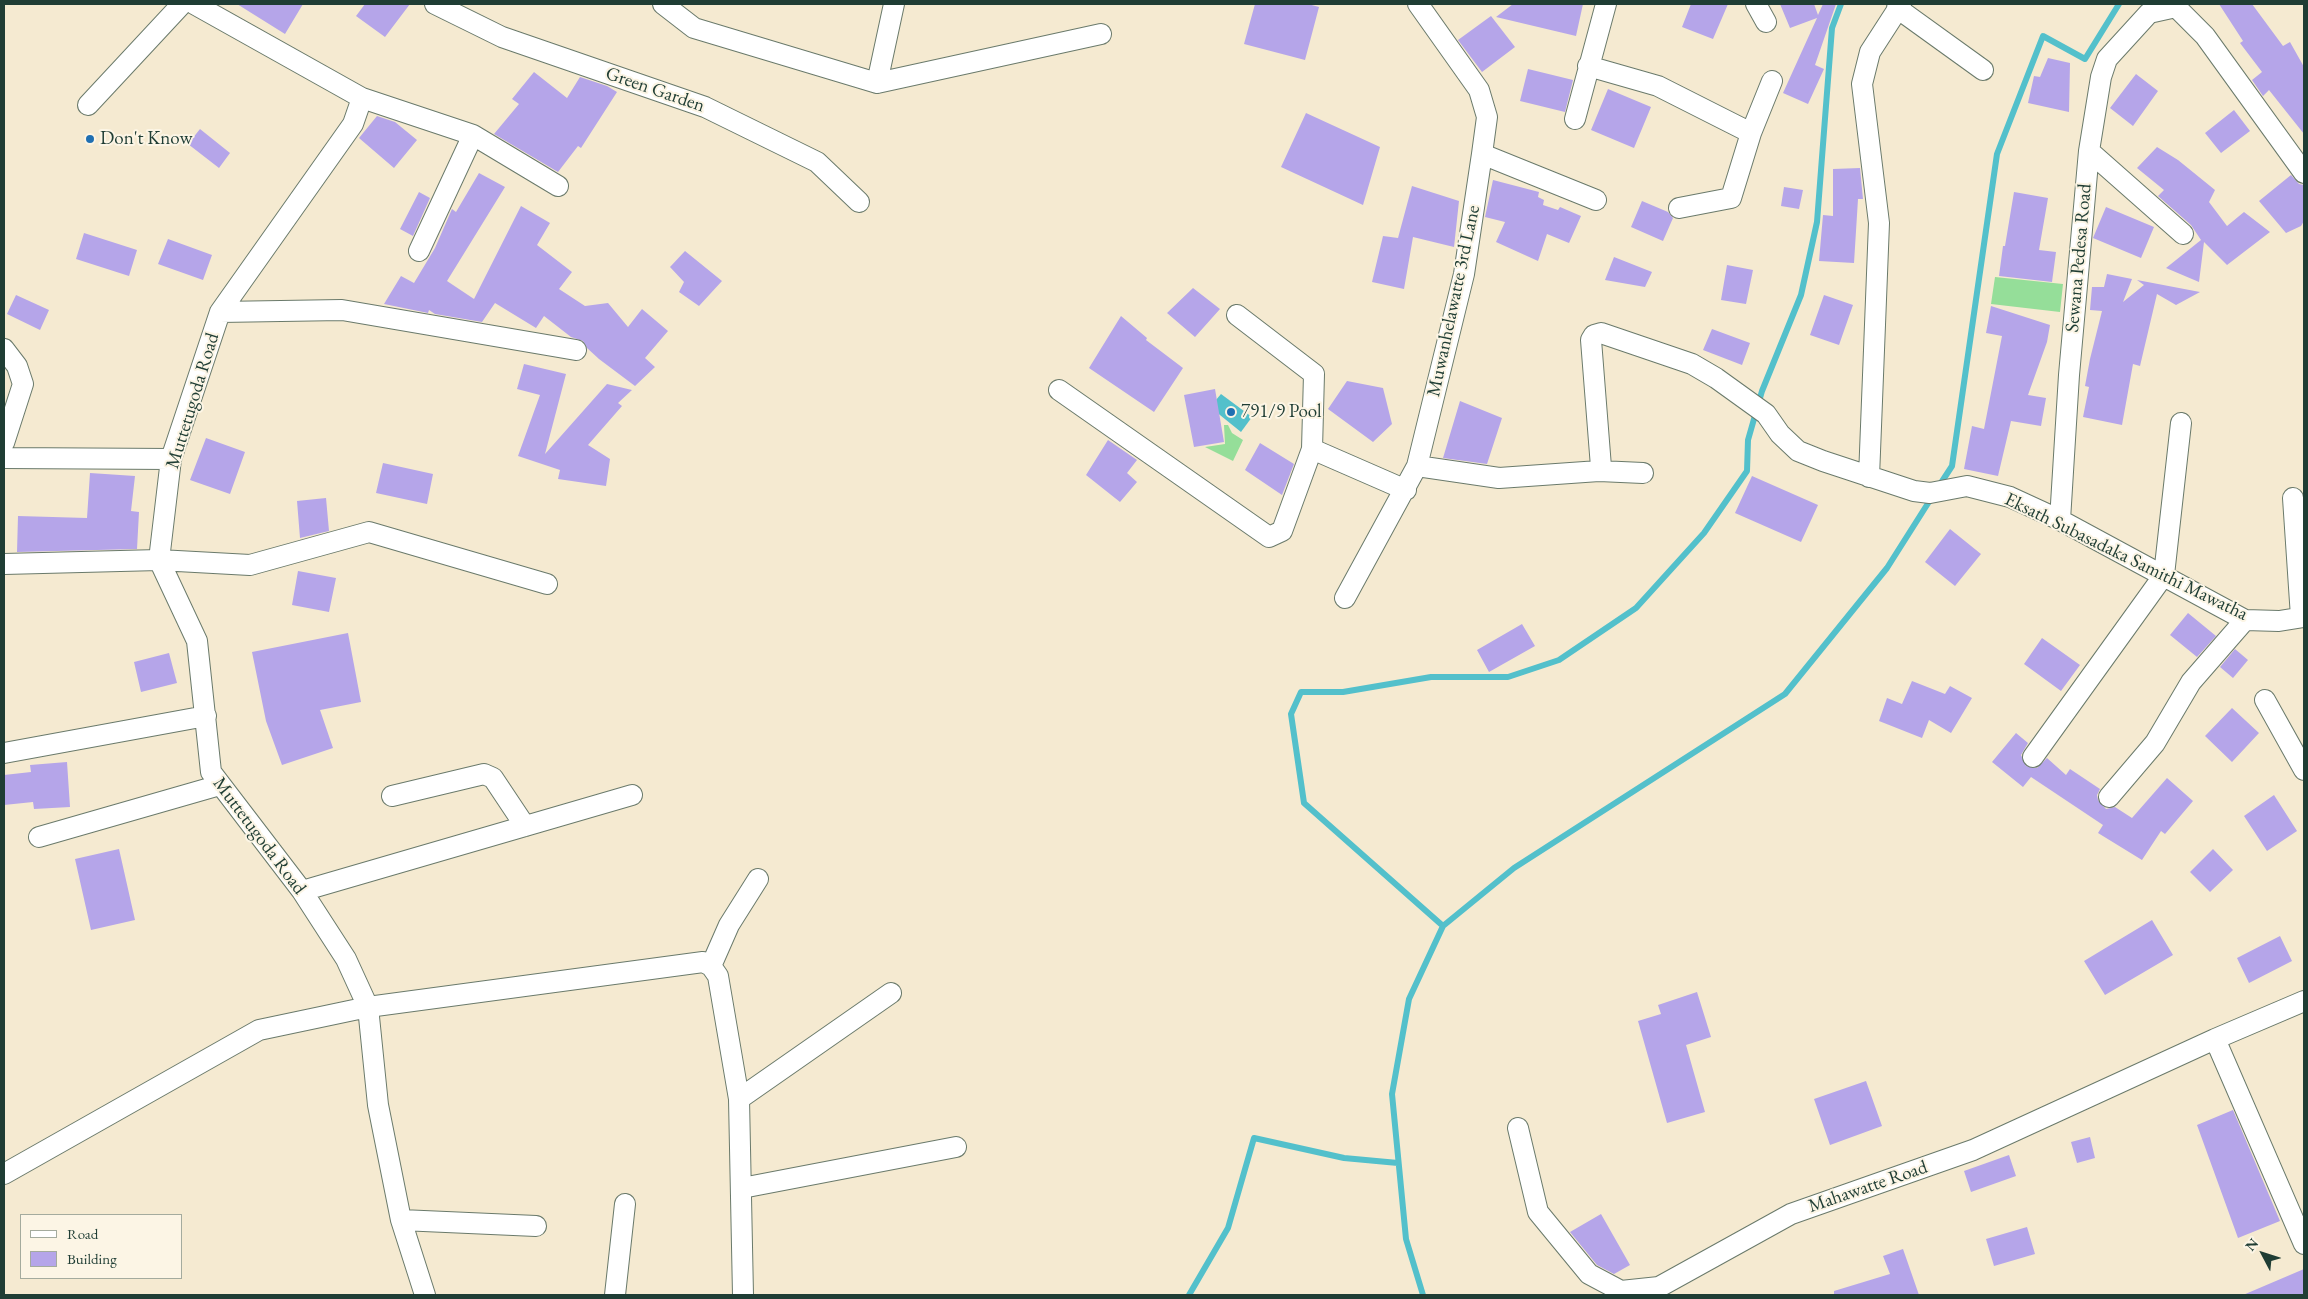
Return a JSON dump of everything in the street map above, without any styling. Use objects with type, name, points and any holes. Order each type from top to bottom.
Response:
[{"type":"street","points":[[88,105],[182,4]]},
{"type":"street","points":[[194,4],[362,98],[473,135],[558,186]]},
{"type":"street","name":"Green Garden","points":[[436,4],[502,37],[705,107],[817,162],[859,202]]},
{"type":"street","points":[[664,4],[694,28],[877,82],[1101,34]]},
{"type":"street","points":[[877,82],[894,4]]},
{"type":"street","name":"Muwanhelawatte 3rd Lane","points":[[1345,598],[1406,490],[1417,466],[1464,274],[1487,117],[1479,90],[1418,4]]},
{"type":"street","points":[[1575,119],[1606,4]]},
{"type":"street","points":[[1756,4],[1766,22]]},
{"type":"street","points":[[1868,477],[1879,224],[1862,84],[1870,52],[1899,6],[1983,70]]},
{"type":"street","name":"Sewana Pedesa Road","points":[[2060,520],[2069,375],[2089,151],[2101,78],[2107,59],[2147,8],[2176,7],[2205,36],[2304,173]]},
{"type":"street","points":[[1588,66],[1658,86],[1751,134]]},
{"type":"street","points":[[1679,208],[1731,198],[1751,134],[1772,81]]},
{"type":"street","name":"Muttetugoda Road","points":[[362,98],[353,124],[220,312],[171,459],[159,560],[197,640],[211,772],[302,891],[346,959],[368,1007],[378,1105],[401,1220],[425,1295]]},
{"type":"street","points":[[419,250],[473,135]]},
{"type":"street","points":[[2089,151],[2183,234]]},
{"type":"street","points":[[1482,154],[1596,200]]},
{"type":"street","points":[[220,312],[342,310],[576,350]]},
{"type":"street","points":[[1060,390],[1269,537],[1282,531],[1312,449],[1314,374],[1237,315]]},
{"type":"street","name":"Eksath Subasadaka Samithi Mawatha","points":[[1599,470],[1602,467],[1591,346],[1592,337],[1597,333],[1692,364],[1716,378],[1766,414],[1780,434],[1798,451],[1868,477],[1914,491],[1930,493],[1967,486],[2010,497],[2060,520],[2245,620],[2280,621],[2302,617]]},
{"type":"street","points":[[4,349],[17,366],[23,384],[4,443]]},
{"type":"street","points":[[2033,756],[2164,576],[2181,423]]},
{"type":"street","points":[[1312,449],[1406,490]]},
{"type":"street","points":[[4,458],[171,459]]},
{"type":"street","points":[[1417,466],[1499,478],[1599,470],[1643,473]]},
{"type":"street","points":[[2292,498],[2302,617]]},
{"type":"street","points":[[4,564],[159,560],[250,565],[369,532],[548,584]]},
{"type":"street","points":[[2110,797],[2155,743],[2191,682],[2245,620]]},
{"type":"street","points":[[2265,700],[2304,770]]},
{"type":"street","points":[[4,752],[206,716]]},
{"type":"street","points":[[392,796],[484,774],[493,778],[525,826]]},
{"type":"street","points":[[40,837],[220,785]]},
{"type":"street","points":[[302,891],[632,795]]},
{"type":"street","points":[[711,966],[729,925],[758,879]]},
{"type":"street","points":[[4,1174],[259,1030],[368,1007],[703,962],[711,966],[718,976],[739,1099],[743,1295]]},
{"type":"street","points":[[739,1099],[891,994]]},
{"type":"street","name":"Mahawatte Road","points":[[1518,1128],[1538,1212],[1589,1274],[1621,1291],[1659,1287],[1790,1214],[1973,1150],[2215,1038],[2304,1001]]},
{"type":"street","points":[[2215,1038],[2304,1244]]},
{"type":"street","points":[[742,1188],[956,1147]]},
{"type":"street","points":[[615,1295],[624,1204]]},
{"type":"street","points":[[401,1220],[536,1226]]},
{"type":"green space","points":[[1995,277],[2063,284],[2060,312],[1991,304]]},
{"type":"green space","points":[[1224,425],[1228,425],[1232,433],[1243,440],[1233,461],[1205,447],[1225,444]]},
{"type":"water","name":"791/9 Pool","points":[[1221,394],[1252,417],[1241,432],[1210,407]]},
{"type":"building","points":[[237,4],[303,4],[285,34]]},
{"type":"building","points":[[365,4],[410,4],[385,37],[356,16]]},
{"type":"building","points":[[1255,4],[1308,4],[1319,7],[1305,60],[1244,44]]},
{"type":"building","points":[[1513,4],[1583,4],[1576,36],[1496,17]]},
{"type":"building","points":[[1691,4],[1728,4],[1713,39],[1682,27]]},
{"type":"building","points":[[1780,4],[1814,4],[1818,15],[1823,4],[1836,4],[1815,65],[1824,69],[1808,104],[1783,93],[1817,18],[1790,28]]},
{"type":"building","points":[[2219,4],[2252,4],[2283,46],[2290,42],[2304,67],[2304,134],[2269,90],[2263,96],[2252,80],[2262,72],[2240,43],[2243,41]]},
{"type":"building","points":[[1491,16],[1515,47],[1482,72],[1458,40]]},
{"type":"building","points":[[2048,58],[2070,63],[2069,112],[2028,103],[2034,76],[2040,77]]},
{"type":"building","points":[[1528,69],[1573,80],[1565,112],[1520,101]]},
{"type":"building","points":[[534,72],[567,98],[580,77],[607,86],[617,92],[581,148],[578,146],[558,172],[494,134],[519,104],[512,99]]},
{"type":"building","points":[[2136,74],[2158,91],[2133,126],[2110,108]]},
{"type":"building","points":[[1608,89],[1651,107],[1634,148],[1591,130]]},
{"type":"building","points":[[2234,110],[2250,131],[2221,153],[2205,133]]},
{"type":"building","points":[[1306,113],[1380,147],[1363,205],[1281,167]]},
{"type":"building","points":[[377,116],[395,122],[417,140],[394,168],[359,138]]},
{"type":"building","points":[[200,129],[230,153],[219,168],[188,144]]},
{"type":"building","points":[[2157,147],[2178,160],[2215,190],[2209,202],[2227,226],[2244,212],[2270,232],[2227,265],[2204,242],[2199,282],[2166,268],[2201,240],[2191,225],[2158,196],[2164,190],[2137,168]]},
{"type":"building","points":[[1860,168],[1863,199],[1858,199],[1854,263],[1819,261],[1823,215],[1833,216],[1833,169]]},
{"type":"building","points":[[479,173],[505,187],[447,281],[474,299],[521,206],[550,223],[537,245],[572,272],[559,289],[585,306],[608,303],[628,327],[642,309],[668,331],[645,358],[655,367],[635,386],[599,359],[587,348],[583,341],[571,337],[544,316],[536,328],[495,303],[482,322],[435,314],[429,310],[428,313],[384,304],[401,276],[414,283],[435,248],[452,209],[456,212]]},
{"type":"building","points":[[2291,175],[2299,184],[2304,185],[2304,221],[2301,226],[2286,233],[2259,201]]},
{"type":"building","points":[[1493,180],[1539,192],[1538,197],[1544,200],[1543,205],[1558,210],[1560,207],[1581,216],[1569,243],[1547,234],[1538,261],[1496,242],[1505,222],[1485,217]]},
{"type":"building","points":[[1412,186],[1459,201],[1454,247],[1413,237],[1404,289],[1372,282],[1383,236],[1398,238]]},
{"type":"building","points":[[1784,187],[1803,190],[1799,209],[1781,206]]},
{"type":"building","points":[[419,192],[430,198],[413,236],[400,229]]},
{"type":"building","points":[[2014,192],[2048,198],[2039,250],[2056,252],[2052,282],[1999,276]]},
{"type":"building","points":[[1642,201],[1668,212],[1673,218],[1663,241],[1631,227]]},
{"type":"building","points":[[2106,207],[2154,227],[2141,258],[2093,238]]},
{"type":"building","points":[[84,233],[137,250],[129,276],[76,259]]},
{"type":"building","points":[[168,239],[212,255],[203,280],[158,264]]},
{"type":"building","points":[[685,251],[722,281],[699,306],[679,292],[684,282],[670,267]]},
{"type":"building","points":[[1614,257],[1652,272],[1645,287],[1605,280]]},
{"type":"building","points":[[1727,265],[1753,270],[1746,304],[1721,300]]},
{"type":"building","points":[[2107,274],[2132,279],[2123,302],[2144,285],[2137,280],[2200,292],[2176,305],[2157,294],[2140,366],[2133,364],[2122,425],[2083,417],[2089,387],[2085,386],[2102,311],[2090,310],[2092,287],[2104,287]]},
{"type":"building","points":[[1193,288],[1220,309],[1195,337],[1167,313]]},
{"type":"building","points":[[16,295],[49,310],[40,330],[7,314]]},
{"type":"building","points":[[1824,295],[1853,305],[1839,345],[1810,335]]},
{"type":"building","points":[[1991,306],[2050,325],[2047,342],[2028,395],[2046,398],[2041,426],[2011,421],[1998,476],[1964,469],[1972,426],[1984,429],[2002,336],[1986,333]]},
{"type":"building","points":[[1121,316],[1147,338],[1146,340],[1183,368],[1154,412],[1089,368]]},
{"type":"building","points":[[1712,329],[1750,343],[1742,365],[1703,350]]},
{"type":"building","points":[[524,364],[566,374],[545,454],[607,384],[632,390],[618,403],[622,406],[588,445],[610,459],[606,486],[558,479],[560,470],[518,456],[540,395],[517,389]]},
{"type":"building","points":[[1347,381],[1383,388],[1392,424],[1373,442],[1328,409]]},
{"type":"building","points":[[1215,389],[1224,442],[1194,447],[1184,395]]},
{"type":"building","points":[[1460,401],[1502,418],[1487,464],[1443,458]]},
{"type":"building","points":[[206,438],[245,452],[230,494],[190,480]]},
{"type":"building","points":[[1108,440],[1137,460],[1127,473],[1137,482],[1120,502],[1086,475]]},
{"type":"building","points":[[1260,443],[1294,464],[1282,495],[1245,470]]},
{"type":"building","points":[[383,463],[433,474],[427,504],[376,493]]},
{"type":"building","points":[[90,473],[135,476],[131,511],[139,512],[137,549],[17,552],[18,516],[87,518]]},
{"type":"building","points":[[1752,476],[1818,505],[1801,542],[1735,513]]},
{"type":"building","points":[[326,498],[329,531],[300,538],[297,501]]},
{"type":"building","points":[[1950,529],[1981,554],[1955,586],[1925,562]]},
{"type":"building","points":[[298,571],[336,578],[329,612],[292,605]]},
{"type":"building","points":[[2188,613],[2216,636],[2197,657],[2170,635]]},
{"type":"building","points":[[1522,624],[1535,646],[1489,672],[1477,650]]},
{"type":"building","points":[[348,633],[361,702],[320,710],[333,748],[282,765],[266,721],[252,652]]},
{"type":"building","points":[[2042,638],[2080,665],[2061,691],[2024,664]]},
{"type":"building","points":[[2235,649],[2248,660],[2233,678],[2220,667]]},
{"type":"building","points":[[169,653],[177,683],[141,692],[134,662]]},
{"type":"building","points":[[1912,681],[1945,694],[1950,686],[1972,698],[1951,733],[1929,720],[1922,738],[1879,721],[1887,698],[1902,704]]},
{"type":"building","points":[[2232,708],[2259,733],[2232,762],[2205,736]]},
{"type":"building","points":[[2016,733],[2028,743],[2021,755],[2026,766],[2037,768],[2047,758],[2066,775],[2070,769],[2100,789],[2097,795],[2098,800],[2106,809],[2115,807],[2132,818],[2167,778],[2193,801],[2165,834],[2161,831],[2142,860],[2098,833],[2103,825],[2031,777],[2023,787],[1992,762]]},
{"type":"building","points":[[67,762],[70,807],[34,809],[33,802],[4,805],[4,775],[31,772],[30,765]]},
{"type":"building","points":[[2274,795],[2297,831],[2267,851],[2244,816]]},
{"type":"building","points":[[119,849],[135,920],[91,930],[75,859]]},
{"type":"building","points":[[2213,849],[2233,870],[2210,892],[2190,872]]},
{"type":"building","points":[[2152,920],[2173,955],[2105,995],[2084,961]]},
{"type":"building","points":[[2280,936],[2292,961],[2249,983],[2237,958]]},
{"type":"building","points":[[1697,992],[1711,1037],[1686,1045],[1705,1112],[1667,1123],[1638,1021],[1661,1014],[1658,1005]]},
{"type":"building","points":[[1866,1081],[1882,1126],[1830,1145],[1814,1099]]},
{"type":"building","points":[[2233,1110],[2280,1221],[2238,1238],[2197,1125]]},
{"type":"building","points":[[2090,1137],[2095,1158],[2077,1163],[2071,1142]]},
{"type":"building","points":[[2009,1155],[2016,1176],[1971,1192],[1964,1171]]},
{"type":"building","points":[[1601,1214],[1630,1265],[1614,1274],[1597,1265],[1570,1232]]},
{"type":"building","points":[[2027,1227],[2035,1254],[1994,1266],[1986,1239]]},
{"type":"building","points":[[1903,1249],[1919,1295],[1834,1295],[1834,1291],[1890,1274],[1883,1256]]},
{"type":"building","points":[[2304,1269],[2304,1295],[2243,1295]]},
{"type":"waterway","points":[[1443,926],[1304,803],[1291,714],[1301,692],[1343,692],[1431,677],[1508,677],[1559,660],[1636,608],[1704,533],[1747,471],[1748,440],[1762,391],[1801,295],[1817,222],[1832,28],[1841,4]]},
{"type":"waterway","points":[[1939,486],[1952,466],[1997,154],[2043,36],[2085,59],[2119,4]]},
{"type":"waterway","points":[[1423,1295],[1406,1239],[1392,1094],[1409,999],[1443,926],[1514,868],[1785,694],[1887,568],[1932,497]]},
{"type":"waterway","points":[[1189,1295],[1228,1228],[1254,1138],[1344,1158],[1398,1163]]},
{"type":"place","name":"Don't Know","points":[[90,139]]},
{"type":"place","name":"791/9 Pool","points":[[1231,412]]}]
